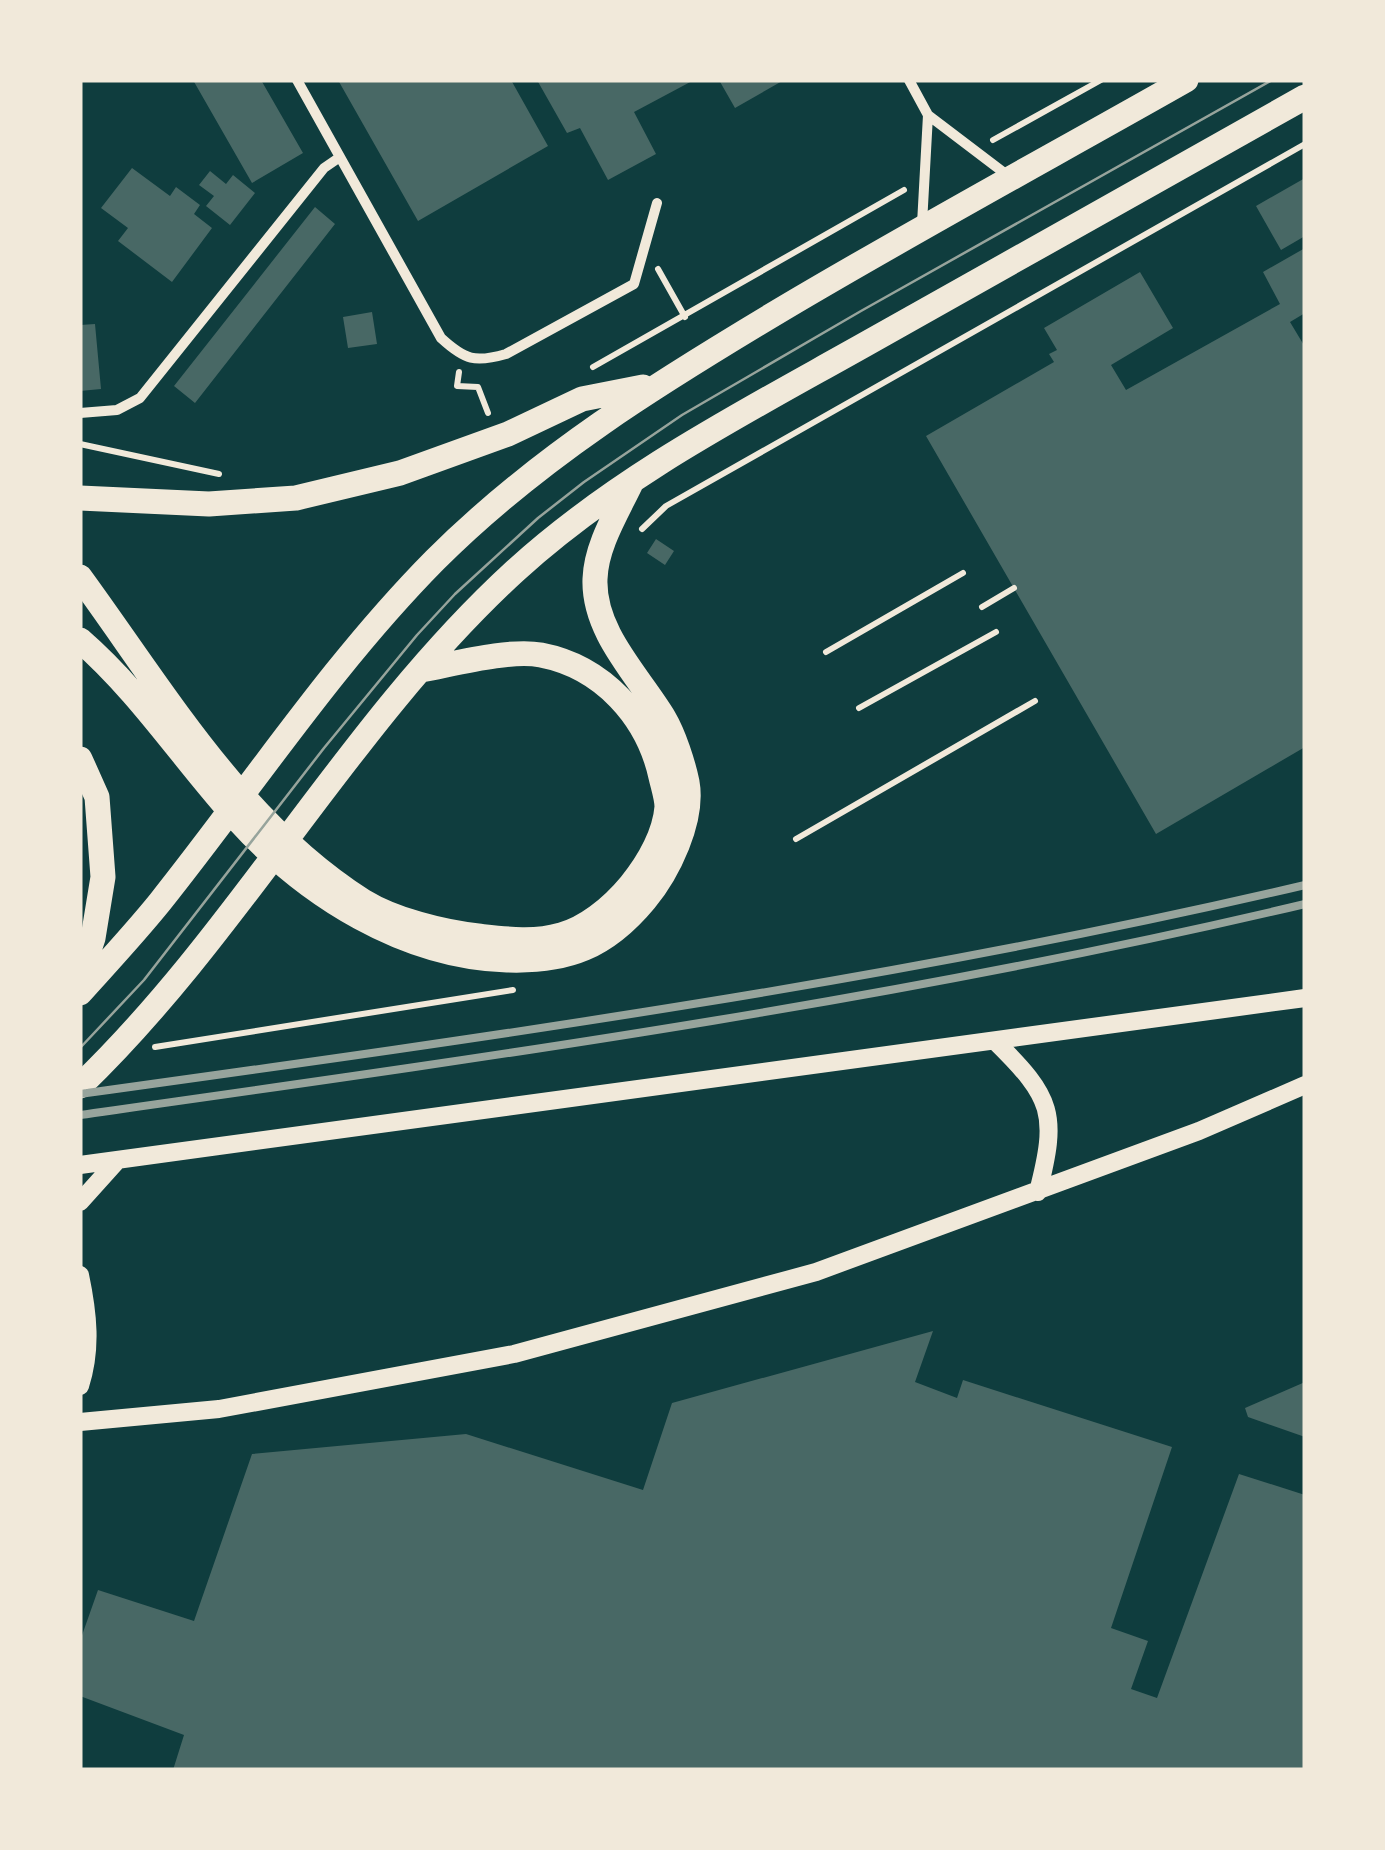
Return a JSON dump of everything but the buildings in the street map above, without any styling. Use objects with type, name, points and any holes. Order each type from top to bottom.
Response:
[{"type":"main road","points":[[80,993],[158,904],[372,627],[437,558],[504,497],[575,439],[653,386],[922,228],[1186,80]]},
{"type":"main road","points":[[80,1086],[156,1005],[421,670],[517,569],[582,516],[684,446],[1305,97]]},
{"type":"main road","points":[[80,498],[209,504],[296,498],[400,473],[508,434],[582,399],[653,386]]},
{"type":"main road","points":[[80,640],[109,665],[241,823],[310,885],[364,920],[424,947],[488,960],[535,961],[585,952],[628,921],[662,879],[680,839],[688,785],[667,723],[602,624],[594,580],[600,549],[632,481]]},
{"type":"main road","points":[[80,577],[194,736],[252,806],[324,874],[367,904],[462,935],[518,941],[562,935],[602,916],[633,884],[655,844],[667,806],[656,754],[629,704],[583,670],[539,654],[421,670]]},
{"type":"main road","points":[[80,759],[97,797],[102,877],[93,938],[80,978]]},
{"type":"street","points":[[297,80],[441,338],[460,356],[486,360],[506,354],[634,284],[657,203]]},
{"type":"street","points":[[909,80],[928,115],[1012,179]]},
{"type":"street","points":[[922,228],[928,115]]},
{"type":"street","points":[[80,413],[117,410],[140,398],[324,168],[340,158]]},
{"type":"street","points":[[80,1166],[1305,998]]},
{"type":"street","points":[[995,1042],[1032,1077],[1048,1106],[1050,1146],[1038,1192]]},
{"type":"street","points":[[80,1422],[219,1409],[514,1354],[816,1272],[1199,1132],[1305,1085]]},
{"type":"street","points":[[80,1202],[116,1162]]},
{"type":"street","points":[[80,1275],[88,1312],[87,1364],[80,1386]]},
{"type":"path","points":[[972,152],[1102,80]]},
{"type":"path","points":[[640,530],[666,506],[1305,144]]},
{"type":"path","points":[[591,368],[926,178]]},
{"type":"path","points":[[644,247],[685,316]]},
{"type":"path","points":[[457,386],[478,387],[488,415],[500,411]]},
{"type":"path","points":[[80,444],[226,475]]},
{"type":"path","points":[[826,652],[963,573]]},
{"type":"path","points":[[982,607],[1014,588]]},
{"type":"path","points":[[859,708],[996,632]]},
{"type":"path","points":[[796,839],[1035,701]]},
{"type":"path","points":[[137,1050],[530,986]]},
{"type":"tram line","points":[[80,1048],[144,980],[417,635],[455,594],[538,518],[682,415],[1272,80]]},
{"type":"railway","points":[[80,1094],[542,1028],[848,978],[1001,950],[1305,885]]},
{"type":"railway","points":[[80,1115],[541,1048],[848,998],[1305,904]]}]
